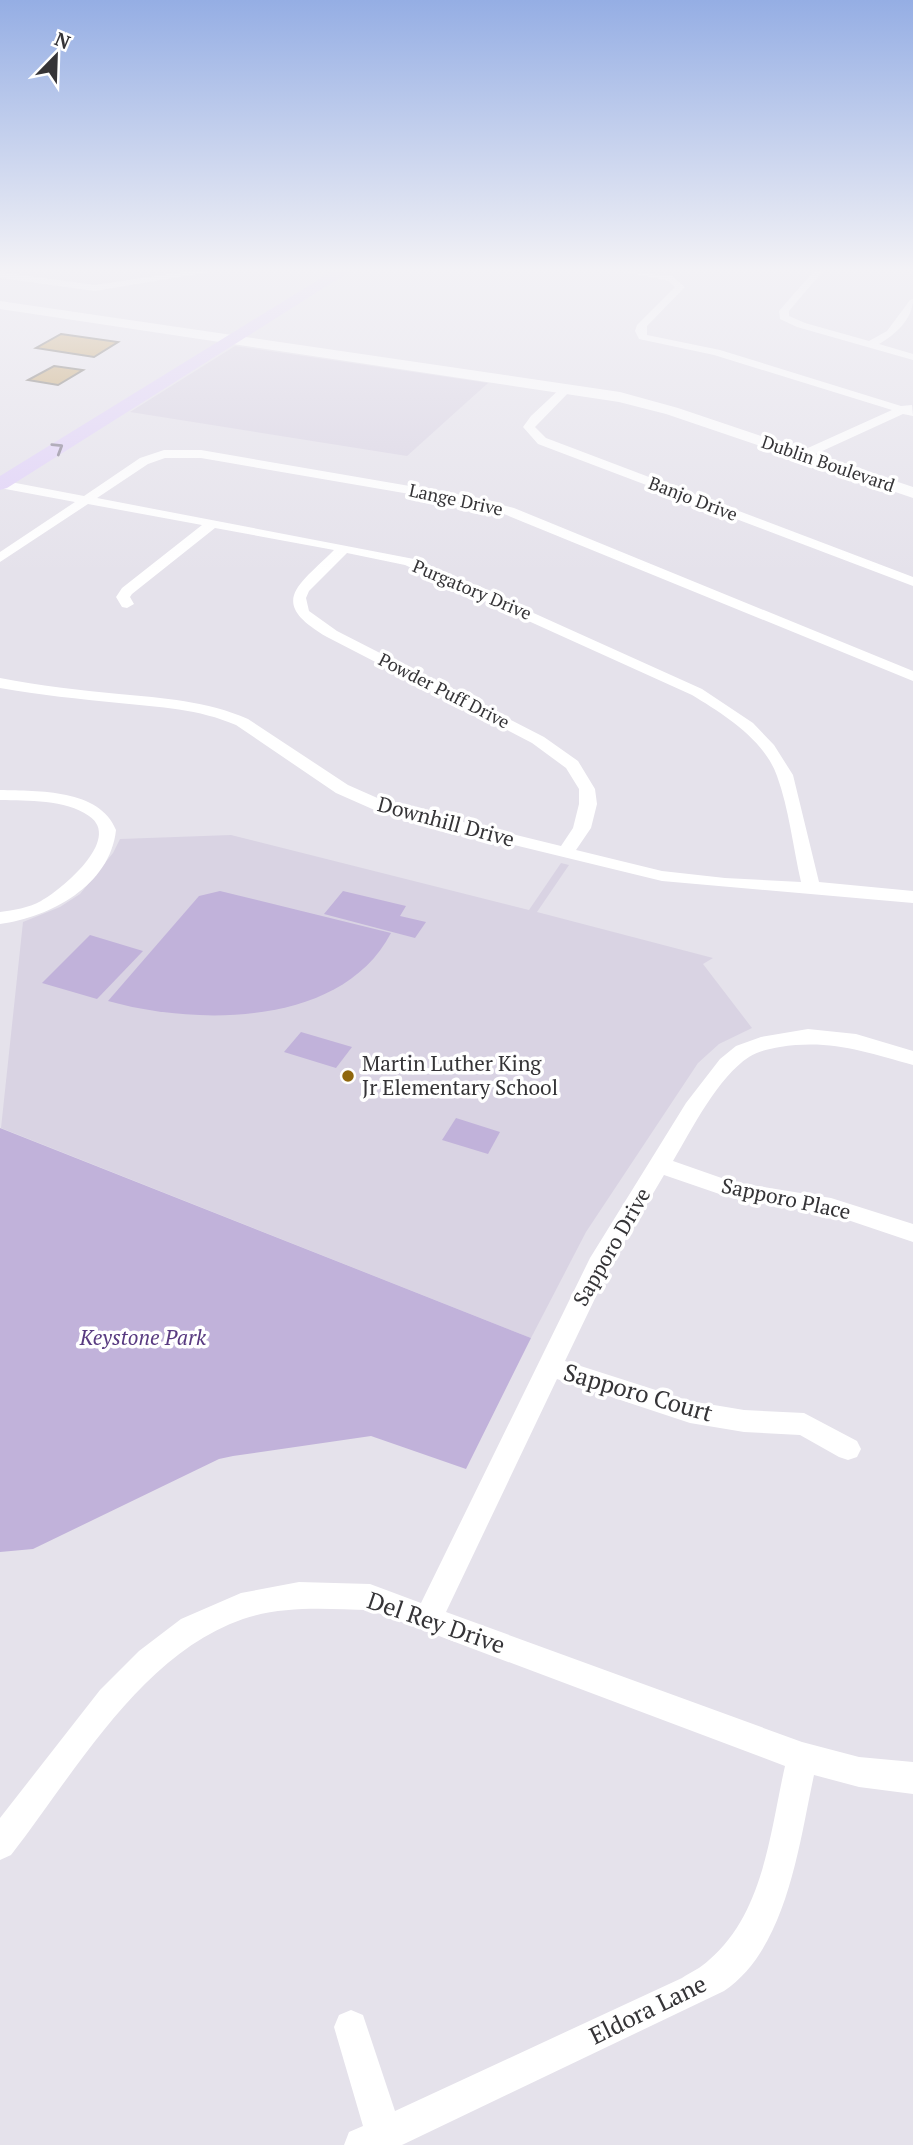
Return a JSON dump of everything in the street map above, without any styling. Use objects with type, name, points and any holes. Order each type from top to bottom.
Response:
[{"type":"main road","points":[[0,465],[152,372]]},
{"type":"main road","points":[[0,484],[179,372]]},
{"type":"main road","name":"Dublin Boulevard","points":[[458,372],[567,388],[655,405],[913,493]]},
{"type":"street","points":[[784,372],[909,409]]},
{"type":"street","name":"Banjo Drive","points":[[567,388],[529,427],[542,441],[913,582]]},
{"type":"street","points":[[803,455],[909,409]]},
{"type":"street","name":"Lange Drive","points":[[0,558],[144,461],[164,454],[189,453],[480,503],[531,519],[913,676]]},
{"type":"street","name":"Purgatory Drive","points":[[0,484],[409,562],[697,692],[733,713],[760,737],[785,775],[811,887]]},
{"type":"street","points":[[127,604],[123,597],[127,591],[213,523]]},
{"type":"street","name":"Powder Puff Drive","points":[[344,548],[302,590],[299,597],[300,611],[332,634],[538,740],[572,765],[587,789],[588,804],[582,828],[565,853]]},
{"type":"street","name":"Downhill Drive","points":[[0,683],[44,691],[188,705],[215,712],[242,722],[342,789],[371,802],[416,817],[565,853],[681,880],[811,887],[913,897]]},
{"type":"street","points":[[0,796],[38,797],[78,804],[103,818],[108,829],[108,839],[80,881],[68,893],[32,912],[0,918]]},
{"type":"street","name":"Sapporo Drive","points":[[429,1617],[602,1258],[712,1081],[743,1051],[784,1038],[808,1036],[856,1041],[913,1058]]},
{"type":"street","name":"Sapporo Place","points":[[659,1165],[731,1190],[831,1206],[913,1233]]},
{"type":"street","name":"Sapporo Court","points":[[548,1366],[690,1412],[744,1421],[804,1424],[848,1449]]},
{"type":"street","name":"Del Rey Drive","points":[[0,1844],[97,1714],[151,1656],[179,1635],[215,1617],[256,1602],[294,1595],[334,1593],[370,1597],[802,1758],[859,1772],[913,1778]]},
{"type":"street","name":"Eldora Lane","points":[[373,2140],[694,1990],[722,1972],[743,1948],[758,1922],[771,1890],[802,1758]]},
{"type":"street","points":[[351,2027],[373,2140]]},
{"type":"shaded area","points":[[193,372],[413,372],[488,383],[407,456],[130,412]]},
{"type":"shaded area","name":"Martin Luther King Jr Elementary School","points":[[231,835],[529,910],[561,863],[569,865],[537,912],[713,958],[703,964],[752,1028],[719,1044],[698,1063],[586,1232],[531,1338],[1,1128],[23,922],[60,907],[80,894],[113,853],[120,839]]},
{"type":"green space","points":[[220,891],[391,933],[368,964],[339,987],[303,1002],[264,1012],[183,1014],[108,1001],[199,896]]},
{"type":"green space","points":[[343,891],[406,906],[400,916],[426,922],[415,938],[324,914]]},
{"type":"green space","points":[[90,935],[143,951],[97,999],[42,983]]},
{"type":"green space","points":[[301,1032],[352,1047],[336,1068],[284,1052]]},
{"type":"green space","points":[[456,1118],[500,1132],[488,1154],[442,1140]]},
{"type":"green space","name":"Keystone Park","points":[[0,1128],[531,1338],[466,1469],[371,1436],[233,1456],[219,1459],[33,1549],[0,1552]]},
{"type":"building","points":[[43,372],[79,372],[58,385],[28,380]]},
{"type":"place","name":"Martin Luther King Jr Elementary School","points":[[348,1076]]}]
